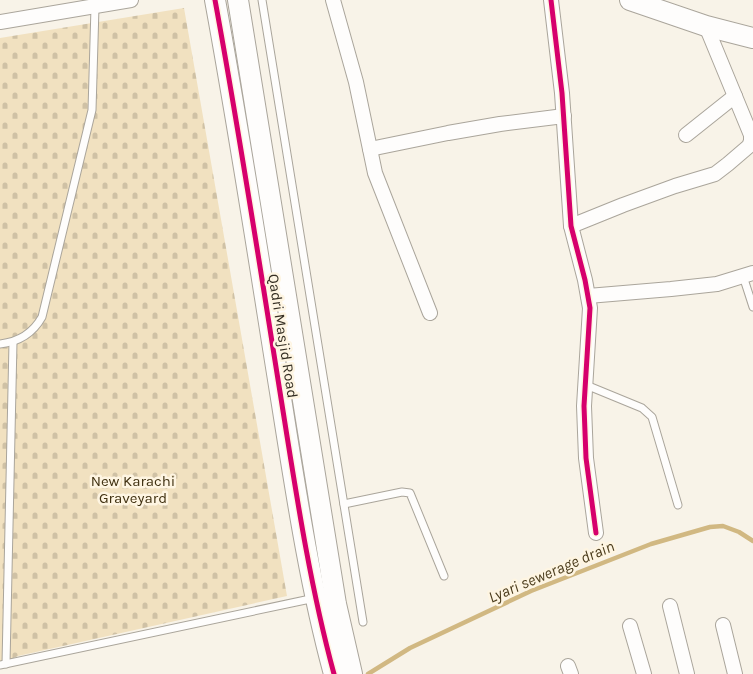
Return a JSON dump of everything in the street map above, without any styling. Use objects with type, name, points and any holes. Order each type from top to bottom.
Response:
[{"type":"street","points":[[0,22],[131,0]]},
{"type":"street","name":"Qadri Masjid Road","points":[[215,0],[300,515],[316,598],[352,674]]},
{"type":"street","name":"Qadri Masjid Road","points":[[238,0],[336,604],[333,634],[334,674]]},
{"type":"street","points":[[333,0],[356,82],[375,173],[430,313]]},
{"type":"street","points":[[551,0],[564,116],[571,226],[590,308],[584,406],[586,458],[596,532]]},
{"type":"street","points":[[630,0],[706,26],[753,38]]},
{"type":"street","points":[[571,226],[623,204],[715,174],[749,146],[752,135],[706,26]]},
{"type":"street","points":[[686,136],[735,96]]},
{"type":"street","points":[[370,149],[500,124],[564,116]]},
{"type":"street","points":[[588,296],[717,284],[748,275]]},
{"type":"street","points":[[670,606],[687,674]]},
{"type":"street","points":[[723,625],[735,674]]},
{"type":"street","points":[[630,626],[644,674]]},
{"type":"lane","points":[[262,0],[364,622]]},
{"type":"lane","points":[[0,344],[13,342],[26,336],[38,325],[42,317],[92,110],[96,7]]},
{"type":"lane","points":[[748,275],[753,307]]},
{"type":"lane","points":[[13,342],[3,665],[316,598]]},
{"type":"lane","points":[[586,385],[642,408],[652,417],[678,506]]},
{"type":"lane","points":[[344,504],[402,492],[410,493],[444,576]]},
{"type":"green space","name":"New Karachi Graveyard","points":[[184,8],[287,596],[18,656],[0,664],[0,38]]},
{"type":"waterway","name":"Lyari sewerage drain","points":[[368,674],[410,648],[531,591],[651,544],[710,527],[723,526],[739,532],[753,541]]},
{"type":"cycle path","points":[[215,0],[241,147],[303,534],[334,674]]},
{"type":"cycle path","points":[[551,0],[562,93],[571,226],[590,308],[584,406],[586,458],[596,533]]}]
